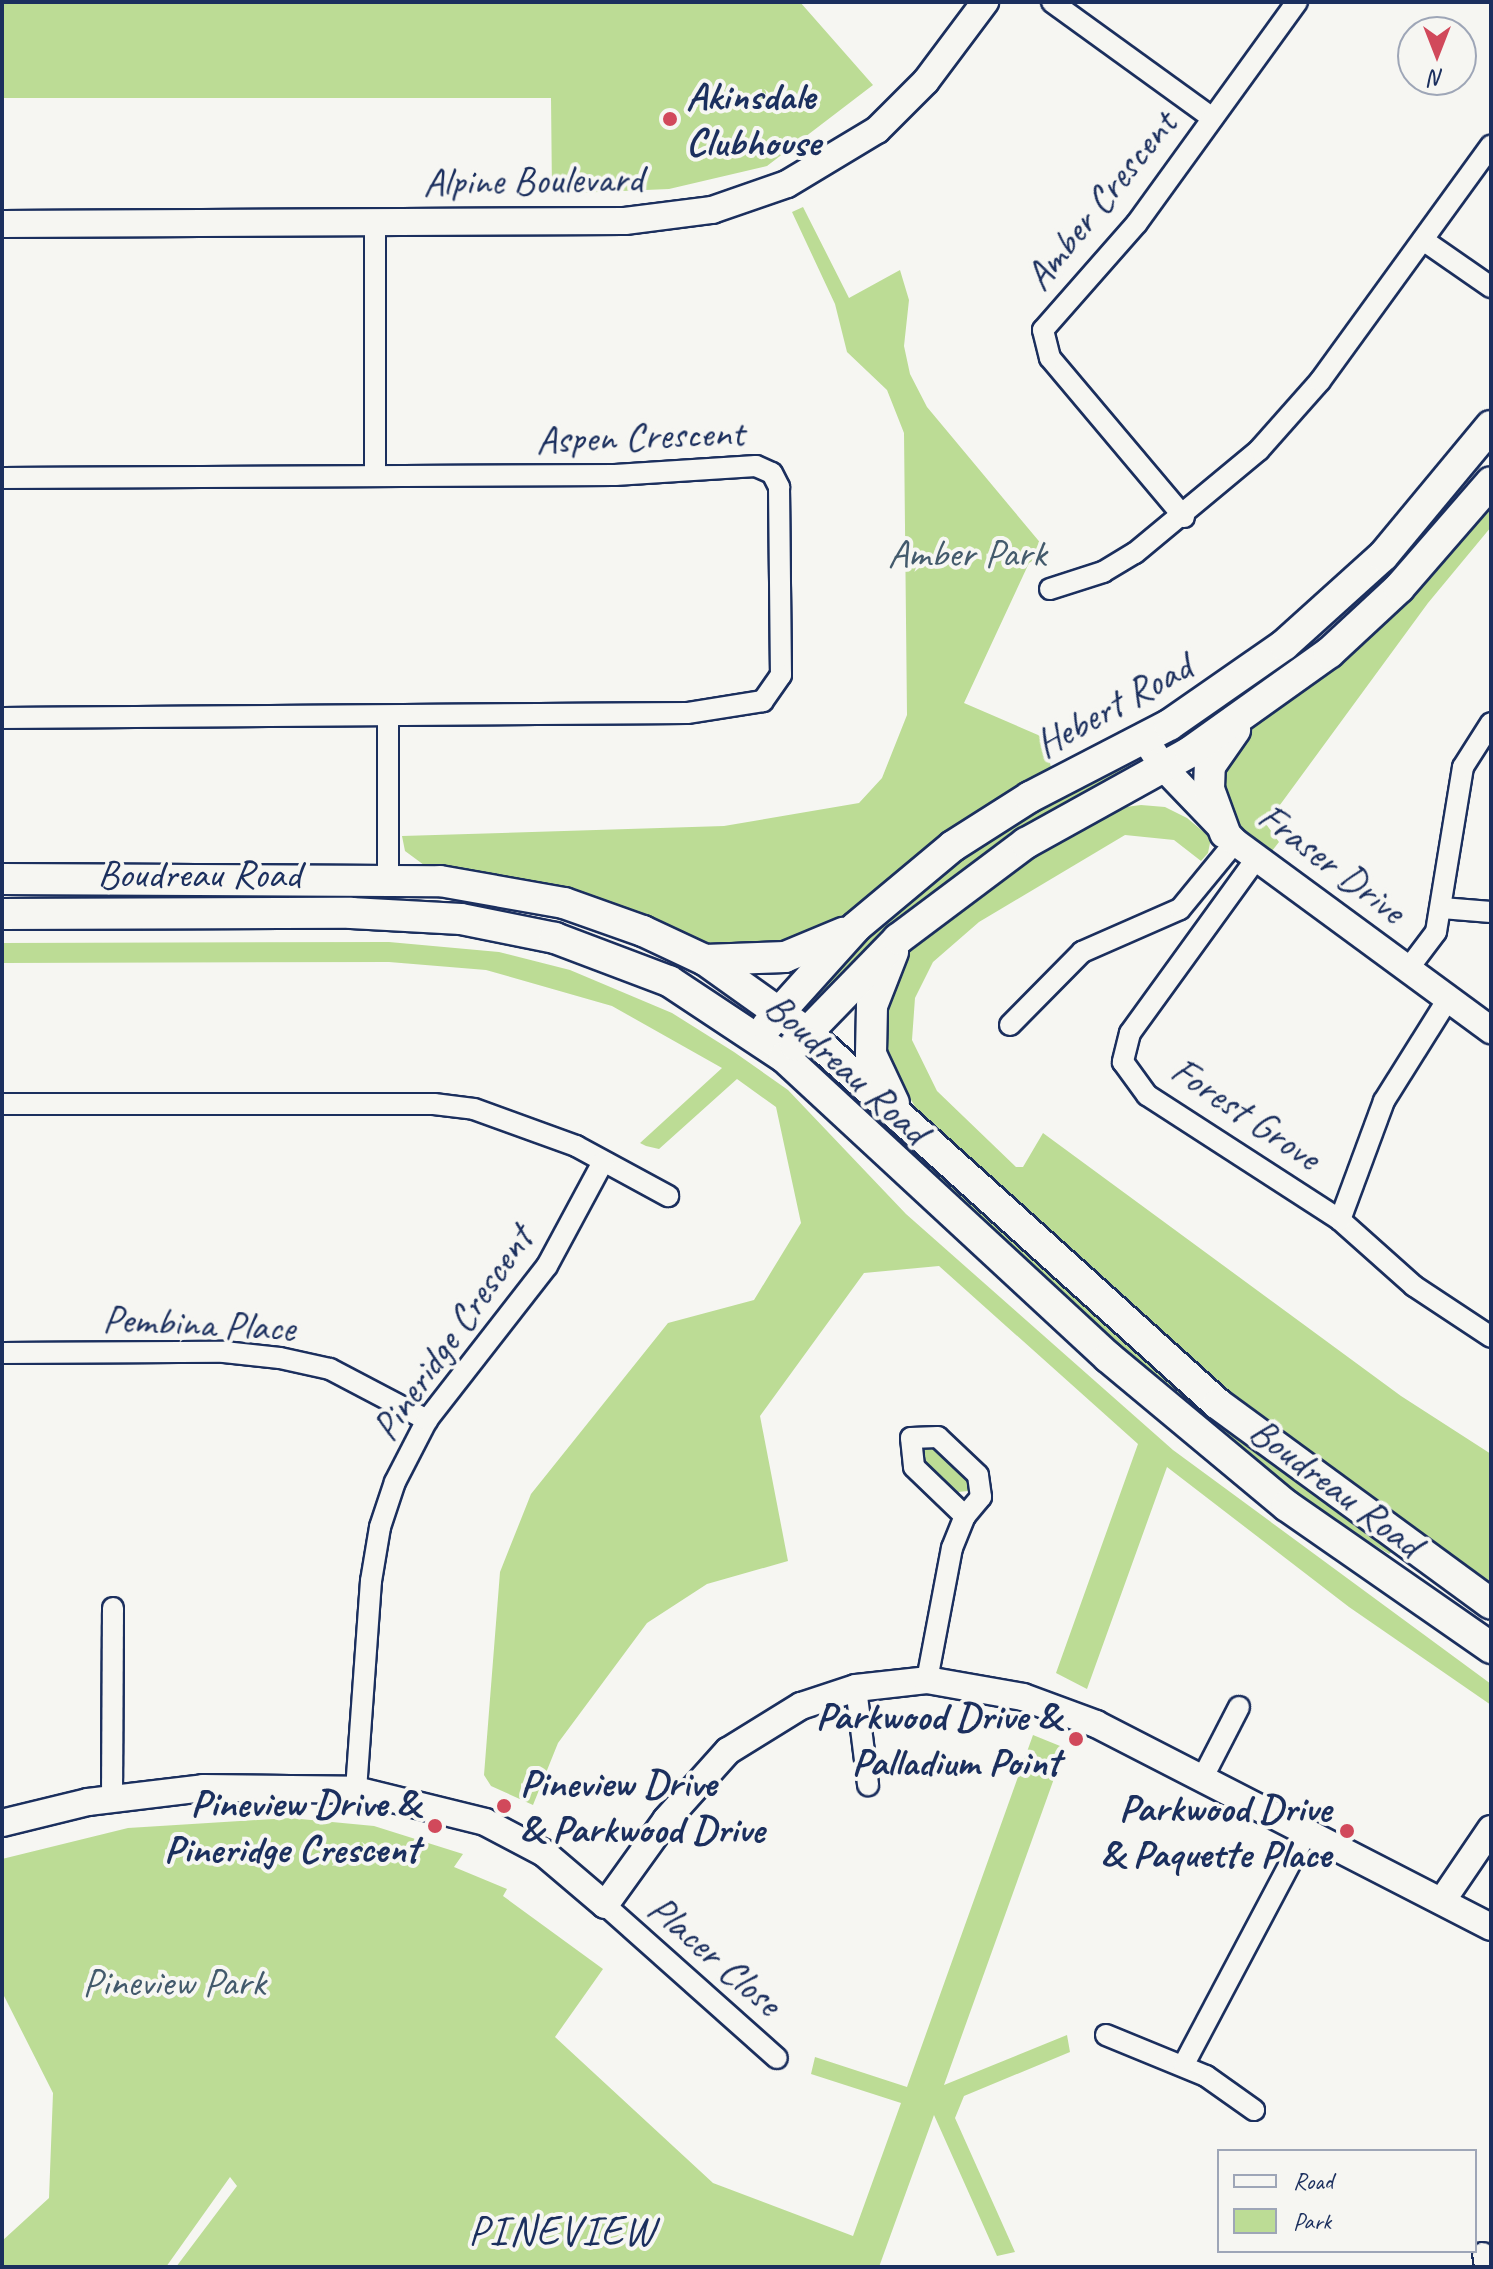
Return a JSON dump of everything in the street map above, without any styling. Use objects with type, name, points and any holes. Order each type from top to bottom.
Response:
[{"type":"main road","name":"Hebert Road","points":[[759,1037],[780,1009],[856,927],[990,819],[1145,739],[1228,687],[1329,606],[1383,556],[1491,426]]},
{"type":"main road","name":"Hebert Road","points":[[784,1057],[898,939],[1026,843],[1164,768],[1260,707],[1399,588],[1491,482]]},
{"type":"main road","points":[[1230,838],[1209,789],[1210,766],[1224,741],[1260,707]]},
{"type":"main road","name":"Boudreau Road","points":[[2,879],[388,878],[486,886],[564,903],[643,931],[705,960],[780,1009],[1218,1404],[1491,1604]]},
{"type":"main road","name":"Boudreau Road","points":[[2,914],[351,913],[461,919],[555,938],[631,964],[701,998],[784,1057],[1129,1374],[1287,1506],[1491,1648]]},
{"type":"main road","points":[[705,960],[785,957],[856,927]]},
{"type":"main road","points":[[898,939],[872,1006],[871,1054],[900,1115]]},
{"type":"street","name":"Alpine Boulevard","points":[[2,224],[654,219],[766,193],[837,158],[877,130],[926,81],[985,2]]},
{"type":"street","name":"Amber Crescent","points":[[1052,2],[1212,118]]},
{"type":"street","name":"Amber Crescent","points":[[1184,517],[1057,367],[1043,338],[1054,314],[1124,240],[1297,2]]},
{"type":"street","points":[[1050,589],[1103,572],[1184,517],[1279,430],[1491,146]]},
{"type":"street","points":[[375,222],[375,476]]},
{"type":"street","points":[[1423,240],[1491,287]]},
{"type":"street","name":"Aspen Crescent","points":[[2,478],[639,474],[746,465],[772,473],[780,494],[781,675],[763,701],[661,715],[2,718]]},
{"type":"street","points":[[388,717],[388,878]]},
{"type":"street","points":[[1408,969],[1436,932],[1463,767],[1491,723]]},
{"type":"street","name":"Fraser Drive","points":[[1145,739],[1164,768],[1230,838],[1491,1030]]},
{"type":"street","points":[[1010,1025],[1082,952],[1180,909],[1230,838]]},
{"type":"street","name":"Forest Grove","points":[[1256,859],[1130,1033],[1123,1062],[1147,1095],[1340,1220],[1414,1286],[1491,1337]]},
{"type":"street","points":[[1442,908],[1491,912]]},
{"type":"street","points":[[1340,1220],[1384,1101],[1448,999]]},
{"type":"street","points":[[2,1104],[434,1104],[516,1121],[668,1196]]},
{"type":"street","name":"Pineridge Crescent","points":[[356,1790],[380,1527],[395,1482],[427,1420],[547,1266],[603,1162]]},
{"type":"street","name":"Pembina Place","points":[[2,1353],[224,1352],[280,1358],[330,1369],[427,1420]]},
{"type":"street","points":[[927,1680],[952,1548],[965,1516]]},
{"type":"street","points":[[112,1798],[113,1608]]},
{"type":"street","points":[[2,1823],[112,1798],[203,1788],[356,1790],[485,1822],[544,1853],[605,1905],[666,1820],[728,1751],[801,1706],[856,1688],[927,1680],[1048,1705],[1202,1779],[1305,1835],[1491,1927]]},
{"type":"street","points":[[856,1688],[868,1785]]},
{"type":"street","points":[[1202,1779],[1239,1707]]},
{"type":"street","points":[[1442,1901],[1491,1829]]},
{"type":"street","points":[[1184,2064],[1305,1835]]},
{"type":"street","name":"Placer Close","points":[[605,1905],[777,2058]]},
{"type":"street","points":[[1106,2035],[1184,2064],[1254,2110]]},
{"type":"green space","points":[[2,2],[800,2],[873,85],[767,166],[669,189],[552,194],[551,98],[2,98]]},
{"type":"green space","name":"Amber Park","points":[[803,207],[849,298],[900,270],[909,300],[904,346],[910,374],[927,407],[1048,552],[1029,563],[964,703],[1045,738],[1052,773],[839,922],[789,947],[711,946],[424,865],[405,851],[402,836],[724,826],[859,803],[882,778],[907,715],[904,433],[887,390],[847,352],[835,304],[792,212]]},
{"type":"green space","points":[[1491,499],[1491,527],[1428,603],[1266,824],[1279,842],[1268,856],[1231,821],[1222,779],[1242,732]]},
{"type":"green space","points":[[1129,765],[1138,767],[977,860],[918,905],[831,988],[816,999],[812,995],[920,888],[1020,815]]},
{"type":"green space","points":[[1141,805],[1165,807],[1187,818],[1211,838],[1208,853],[1201,861],[1174,840],[1125,835],[979,922],[933,962],[915,998],[912,1040],[937,1091],[1016,1167],[1023,1167],[1043,1133],[1401,1396],[1491,1454],[1491,1590],[1355,1495],[1155,1336],[921,1117],[889,1062],[882,1009],[905,952],[1014,863],[1118,808]]},
{"type":"green space","points":[[389,942],[499,952],[570,970],[672,1013],[734,1052],[788,1090],[906,1214],[1173,1450],[1491,1684],[1491,1705],[1349,1607],[1167,1467],[1087,1689],[1056,1673],[1138,1444],[939,1266],[864,1273],[760,1416],[788,1561],[707,1584],[647,1623],[558,1743],[533,1805],[491,1786],[484,1775],[500,1572],[531,1494],[668,1323],[754,1300],[801,1223],[776,1107],[737,1079],[659,1149],[646,1146],[640,1143],[722,1068],[612,1006],[486,970],[389,962],[2,963],[2,943]]},
{"type":"green space","points":[[815,1056],[822,1057],[1022,1249],[1160,1371],[1393,1551],[1389,1554],[1298,1498],[1110,1343],[821,1072]]},
{"type":"green space","points":[[932,1446],[969,1480],[968,1491],[958,1492],[921,1460],[921,1447]]},
{"type":"green space","name":"Pineview Park","points":[[1033,1735],[1065,1748],[944,2085],[1067,2035],[1070,2052],[964,2096],[955,2118],[1015,2252],[997,2256],[934,2115],[879,2267],[176,2267],[237,2186],[230,2177],[166,2267],[2,2267],[2,2241],[49,2198],[53,2093],[2,1992],[2,1859],[128,1828],[290,1818],[374,1826],[463,1854],[454,1867],[507,1889],[503,1896],[603,1969],[555,2037],[713,2183],[853,2236],[901,2103],[811,2074],[815,2057],[907,2087]]},
{"type":"place","name":"Akinsdale Clubhouse","points":[[670,119]]},
{"type":"place","name":"Parkwood Drive & Palladium Point","points":[[1076,1739]]},
{"type":"place","name":"Pineview Drive & Parkwood Drive","points":[[504,1806]]},
{"type":"place","name":"Pineview Drive & Pineridge Crescent","points":[[435,1826]]},
{"type":"place","name":"Parkwood Drive & Paquette Place","points":[[1347,1831]]},
{"type":"district","name":"PINEVIEW","points":[[562,2231]]}]
